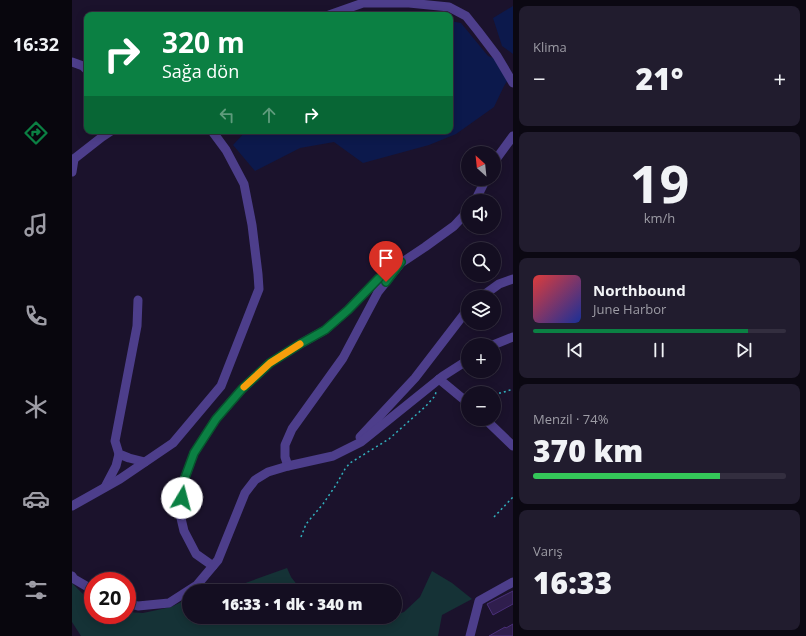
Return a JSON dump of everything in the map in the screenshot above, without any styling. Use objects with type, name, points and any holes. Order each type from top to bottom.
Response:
[{"type":"lane","points":[[338,12],[363,3],[409,3],[449,7],[466,16],[478,30],[497,56],[513,83]]},
{"type":"lane","points":[[72,62],[84,67]]},
{"type":"lane","points":[[72,172],[73,159],[106,134]]},
{"type":"lane","points":[[72,506],[120,478],[174,442],[220,386],[259,289],[252,225],[244,184],[226,150],[214,134]]},
{"type":"lane","points":[[501,152],[513,136]]},
{"type":"lane","points":[[212,566],[196,554],[184,531],[180,514],[183,483],[194,453],[216,419],[242,389],[270,363],[325,330],[348,310],[379,278],[454,226],[461,218]]},
{"type":"lane","points":[[288,466],[285,457],[285,445],[292,429],[343,358],[378,292],[401,262]]},
{"type":"lane","points":[[491,290],[499,284],[513,279]]},
{"type":"lane","points":[[105,487],[116,466],[119,454],[115,441],[137,326],[138,300]]},
{"type":"lane","points":[[350,448],[415,378],[461,318]]},
{"type":"lane","points":[[501,342],[513,337]]},
{"type":"lane","points":[[136,605],[169,603],[197,585],[218,560],[245,493],[255,480],[268,472],[333,456],[361,442],[439,379],[461,365]]},
{"type":"lane","points":[[439,379],[461,396]]},
{"type":"lane","points":[[493,426],[513,446]]},
{"type":"lane","points":[[119,454],[145,462]]},
{"type":"lane","points":[[72,576],[74,579],[84,585]]},
{"type":"lane","points":[[470,636],[479,601],[513,582]]},
{"type":"path","points":[[300,537],[306,524],[323,504],[350,463],[389,439],[426,406],[438,388],[439,379]]},
{"type":"path","points":[[501,393],[513,389]]},
{"type":"path","points":[[494,517],[513,497]]},
{"type":"green space","points":[[287,568],[296,584],[242,584]]},
{"type":"green space","points":[[432,571],[452,583],[472,599],[442,615],[438,636],[81,636],[72,622],[72,583],[84,595],[84,624],[136,624],[136,613],[143,613],[171,607],[182,602],[182,624],[402,624],[402,613],[420,597]]},
{"type":"shaded area","points":[[513,6],[513,54],[502,46],[493,18]]},
{"type":"shaded area","points":[[453,22],[461,23],[488,56],[506,63],[511,75],[494,107],[456,134],[429,145],[363,163],[334,142],[300,148],[255,171],[233,145],[243,134],[453,134]]},
{"type":"building","points":[[513,591],[513,604],[493,615],[487,604]]},
{"type":"building","points":[[513,624],[513,636],[489,636],[505,627],[506,628]]},
{"type":"slow traffic","points":[[244,387],[270,363],[300,344]]},
{"type":"route","points":[[182,498],[183,483],[194,453],[216,419],[242,389],[270,363],[325,330],[348,310],[379,278],[401,262],[386,282]]}]
